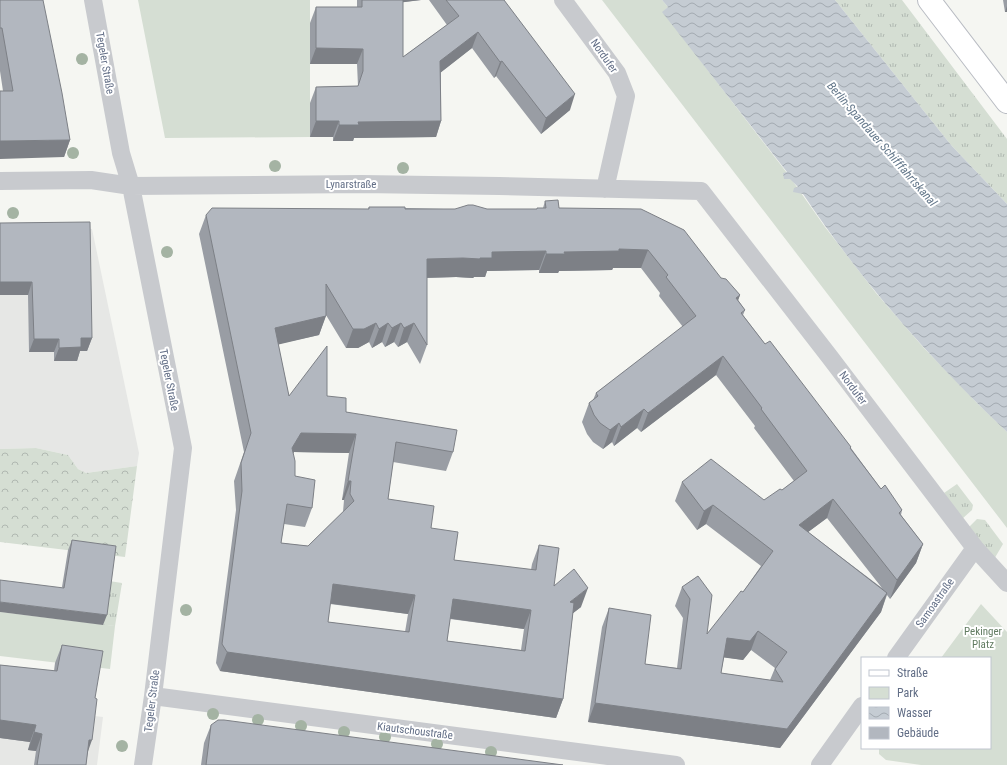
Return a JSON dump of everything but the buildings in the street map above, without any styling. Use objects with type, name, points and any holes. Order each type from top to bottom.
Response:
[{"type":"street","name":"Tegeler Straße","points":[[93,0],[121,153],[131,186],[183,448],[144,765]]},
{"type":"street","name":"Nordufer","points":[[563,0],[617,73],[626,96],[605,188]]},
{"type":"street","points":[[929,0],[1007,102]]},
{"type":"street","name":"Lynarstraße","points":[[0,181],[91,180],[131,186],[362,184],[701,191]]},
{"type":"street","name":"Nordufer","points":[[701,191],[829,356],[974,548],[1007,583]]},
{"type":"street","name":"Samoastraße","points":[[897,657],[974,548]]},
{"type":"street","name":"Kiautschoustraße","points":[[153,696],[676,765]]},
{"type":"street","points":[[820,765],[861,707]]},
{"type":"shaded area","points":[[52,228],[92,229],[139,453],[137,466],[86,473],[78,469],[68,455],[36,448],[0,449],[0,230]]},
{"type":"shaded area","points":[[0,705],[103,717],[97,765],[0,765]]},
{"type":"green space","points":[[138,0],[310,0],[310,137],[165,138]]},
{"type":"green space","points":[[602,0],[662,0],[668,7],[663,12],[787,173],[825,227],[876,293],[923,347],[1007,432],[1007,528]]},
{"type":"green space","points":[[835,0],[902,0],[1007,139],[1007,204],[951,145]]},
{"type":"green space","points":[[36,448],[68,455],[78,469],[86,473],[137,466],[125,557],[0,542],[0,449]]},
{"type":"green space","points":[[957,484],[973,505],[972,510],[962,519],[944,493]]},
{"type":"green space","points":[[977,519],[985,520],[1003,544],[993,561],[968,528]]},
{"type":"green space","points":[[109,581],[122,583],[115,626],[103,625]]},
{"type":"green space","name":"Pekinger Platz","points":[[981,604],[1007,632],[1007,765],[921,765],[886,760],[879,754],[879,749],[991,749],[991,657],[942,657]]},
{"type":"green space","points":[[0,612],[115,626],[110,669],[0,656]]},
{"type":"water","name":"Berlin-Spandauer Schifffahrtskanal","points":[[662,0],[835,0],[951,145],[1007,204],[1007,432],[951,377],[898,319],[849,258],[803,194],[793,192],[794,188],[798,187],[790,179],[784,179],[783,173],[787,172],[662,12],[668,7]]}]
